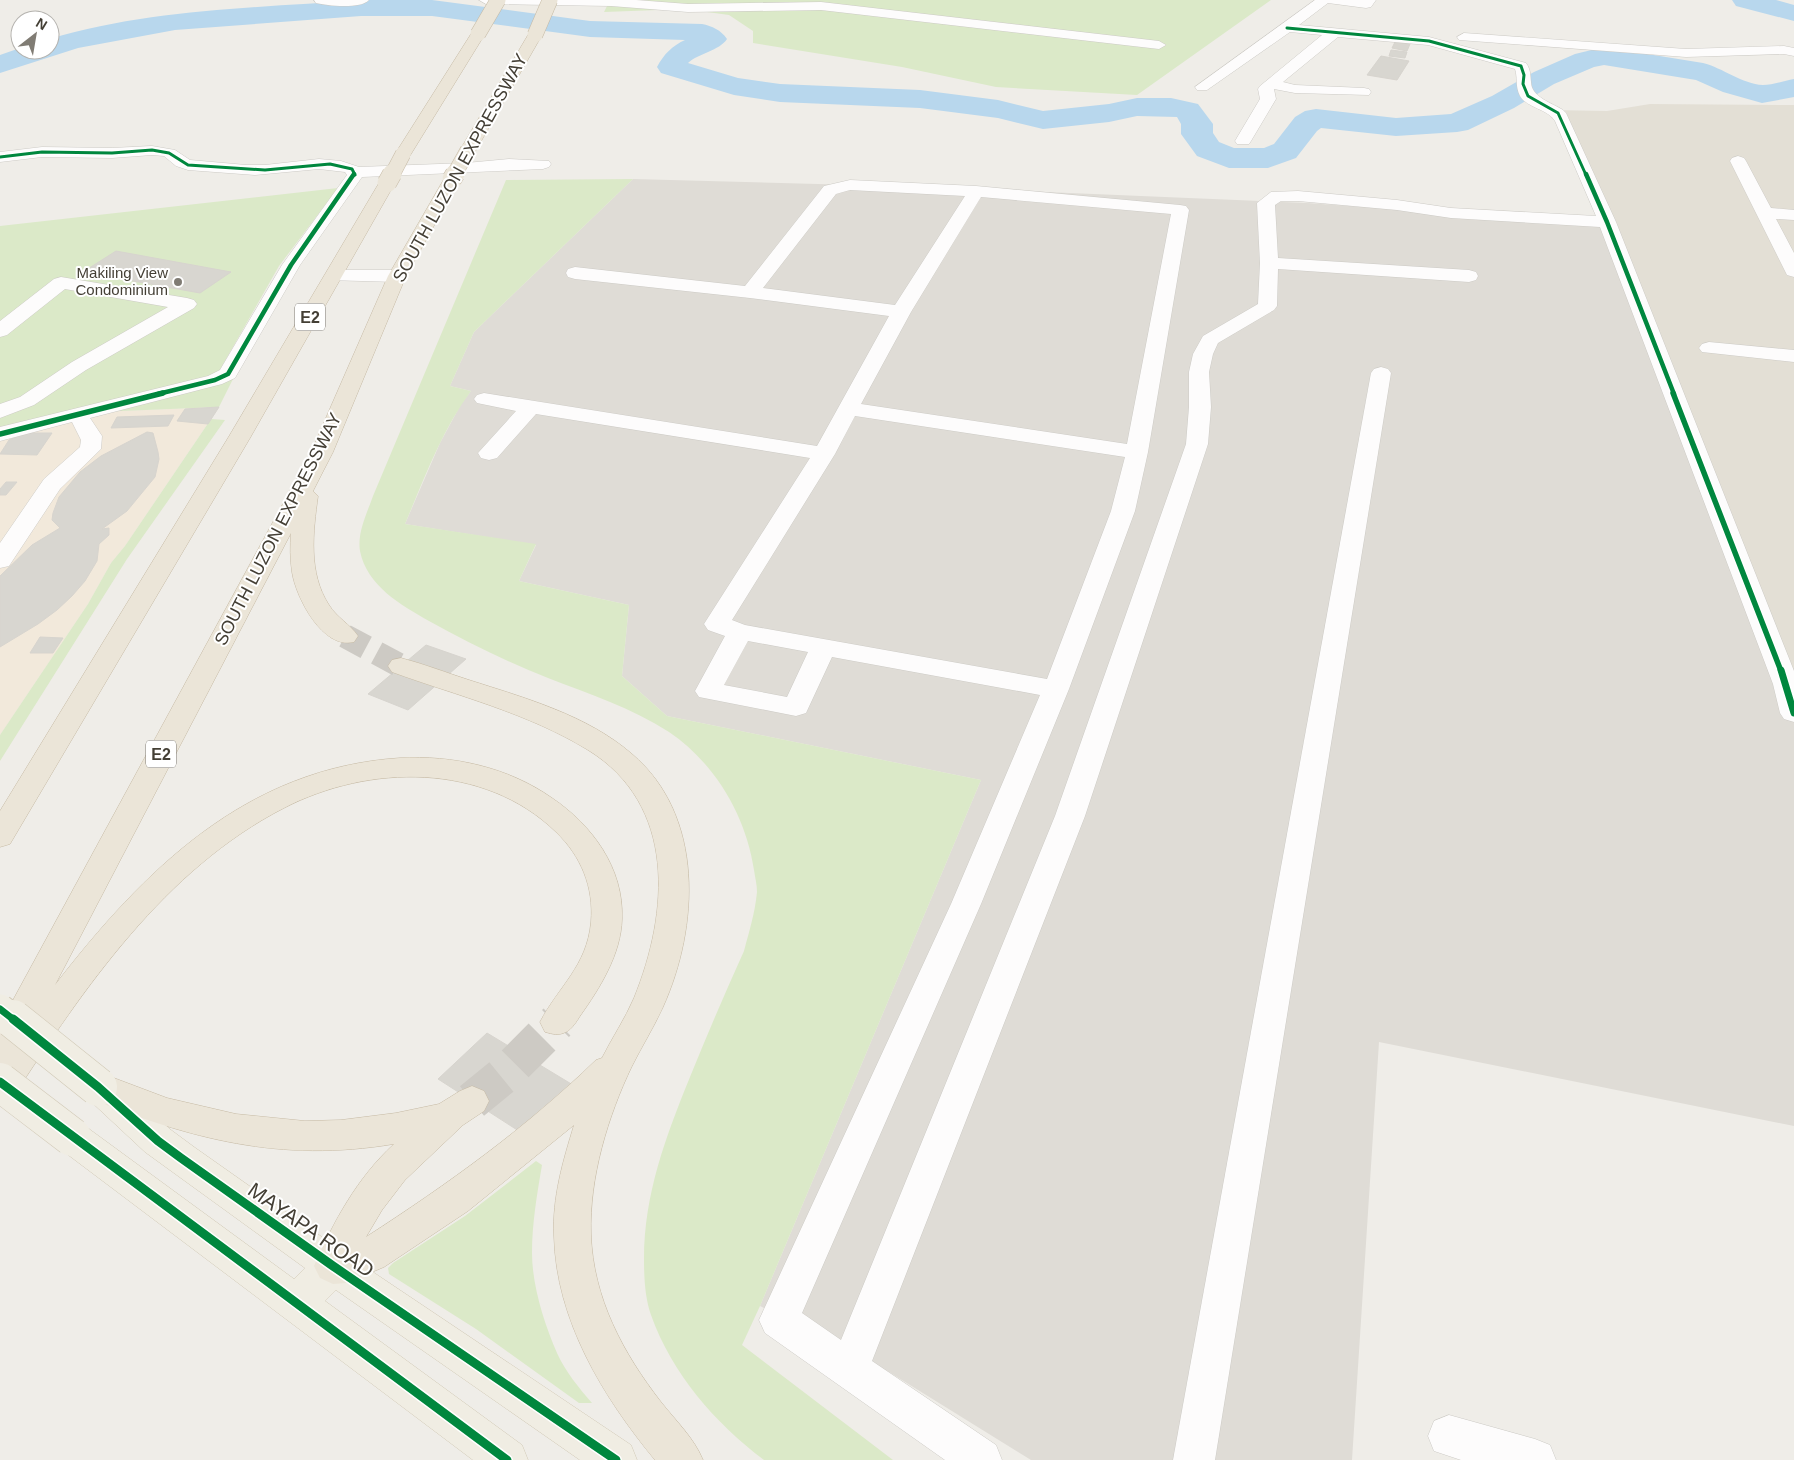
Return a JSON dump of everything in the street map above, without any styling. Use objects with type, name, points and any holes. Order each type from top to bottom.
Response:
[{"type":"highway","name":"E2","points":[[0,836],[334,276],[403,154],[498,0]]},
{"type":"highway","name":"SOUTH LUZON EXPRESSWAY","points":[[0,1056],[322,452],[397,276],[535,35],[550,0]]},
{"type":"highway","points":[[322,452],[307,494],[301,527],[304,576],[314,602],[324,618],[345,636]]},
{"type":"highway","points":[[401,666],[527,710],[575,731],[621,760],[635,772],[656,802],[669,838],[673,860],[674,904],[672,926],[660,972],[651,996],[640,1021],[619,1058],[601,1101],[580,1167],[574,1197],[574,1256],[579,1289],[591,1326],[604,1355],[652,1424],[682,1460]]},
{"type":"highway","points":[[0,1088],[69,990],[109,941],[144,902],[202,848],[248,815],[298,790],[343,777],[391,768],[457,770],[497,781],[531,797],[546,807],[577,835],[589,853],[605,889],[607,910],[604,934],[596,962],[586,981],[557,1022]]},
{"type":"highway","points":[[98,1087],[121,1097],[195,1120],[237,1130],[296,1137],[326,1137],[402,1128],[462,1107],[424,1139],[377,1188],[348,1234],[333,1266],[346,1265],[371,1255],[455,1198],[569,1110],[619,1058]]},
{"type":"main road","name":"MAYAPA ROAD","points":[[0,1010],[98,1087],[158,1141],[333,1266],[616,1460]]},
{"type":"main road","points":[[0,1082],[508,1460]]},
{"type":"main road","points":[[296,1304],[333,1266]]},
{"type":"street","points":[[321,0],[362,0]]},
{"type":"street","points":[[486,0],[612,2],[688,8],[821,6],[1159,46]]},
{"type":"street","points":[[1202,87],[1287,28],[1323,0]]},
{"type":"street","points":[[1332,0],[1361,4],[1366,4],[1369,0]]},
{"type":"street","points":[[1287,28],[1391,37],[1521,66],[1526,90],[1558,113],[1606,222],[1783,676],[1794,713]]},
{"type":"street","points":[[1243,141],[1268,99],[1265,89],[1335,32]]},
{"type":"street","points":[[1423,43],[1437,37],[1450,36],[1686,54],[1784,50],[1794,52]]},
{"type":"street","points":[[1381,53],[1391,37]]},
{"type":"street","points":[[1271,84],[1295,89],[1364,92]]},
{"type":"street","points":[[0,157],[29,152],[110,153],[158,151],[170,153],[181,164],[188,165],[262,170],[296,165],[333,164],[348,167],[355,172],[543,164]]},
{"type":"street","points":[[1738,161],[1794,270]]},
{"type":"street","points":[[0,434],[214,380],[228,374],[291,265],[334,202],[354,177],[355,172]]},
{"type":"street","points":[[750,292],[830,190],[850,185],[976,191],[1180,210],[1136,452],[1123,511],[1056,689],[962,913],[779,1320],[981,1460]]},
{"type":"street","points":[[976,191],[901,312],[824,454],[717,624],[740,632],[1056,689]]},
{"type":"street","points":[[850,1369],[1070,816],[1197,444],[1200,407],[1199,372],[1203,354],[1210,340],[1267,306],[1266,203],[1277,196],[1298,196],[1397,205],[1451,213],[1606,222]]},
{"type":"street","points":[[1765,213],[1794,215]]},
{"type":"street","points":[[1268,262],[1469,276]]},
{"type":"street","points":[[575,273],[750,292],[901,312]]},
{"type":"street","points":[[334,276],[397,276]]},
{"type":"street","points":[[0,331],[62,283],[186,304],[79,366],[27,401],[0,412]]},
{"type":"street","points":[[1709,348],[1794,356]]},
{"type":"street","points":[[1194,1460],[1381,373]]},
{"type":"street","points":[[484,399],[824,454]]},
{"type":"street","points":[[489,453],[531,407]]},
{"type":"street","points":[[849,409],[1136,452]]},
{"type":"street","points":[[0,561],[52,484],[90,450],[91,436],[77,414]]},
{"type":"street","points":[[740,632],[708,691],[796,707],[824,647]]},
{"type":"street","points":[[1449,1436],[1535,1460]]},
{"type":"shaded area","points":[[1650,104],[1794,105],[1794,685],[1602,224],[1550,110],[1607,111]]},
{"type":"shaded area","points":[[633,179],[929,187],[1307,203],[1602,224],[1794,685],[1794,1126],[1379,1042],[1352,1460],[1031,1460],[889,1372],[760,1306],[981,780],[667,716],[622,676],[629,605],[519,581],[536,545],[405,524],[440,443],[461,404],[471,391],[450,386],[474,332]]},
{"type":"shaded area","points":[[219,407],[125,546],[111,563],[88,604],[0,735],[0,436],[97,412]]},
{"type":"green space","points":[[610,0],[1271,0],[1137,95],[996,87],[902,67],[753,43],[753,31],[729,15],[685,9],[604,12]]},
{"type":"green space","points":[[633,179],[474,332],[450,386],[471,391],[442,438],[405,524],[536,544],[519,581],[629,605],[622,676],[667,716],[981,780],[742,1345],[893,1460],[764,1460],[729,1430],[697,1396],[683,1377],[660,1337],[649,1308],[646,1295],[644,1259],[645,1235],[652,1188],[665,1143],[681,1099],[744,951],[756,900],[757,887],[750,850],[744,830],[726,792],[701,759],[686,745],[655,723],[610,702],[502,658],[458,637],[407,608],[378,584],[364,563],[360,551],[361,530],[365,516],[506,180]]},
{"type":"green space","points":[[338,188],[279,266],[217,375],[0,432],[0,226]]},
{"type":"green space","points":[[237,371],[219,407],[97,412]]},
{"type":"green space","points":[[211,419],[225,420],[127,559],[0,761],[0,735],[88,604],[111,563],[125,546]]},
{"type":"green space","points":[[536,1161],[542,1165],[532,1242],[536,1291],[560,1360],[592,1403],[579,1403],[476,1329],[389,1274],[388,1268],[393,1263],[465,1216]]},
{"type":"building","points":[[1395,42],[1410,44],[1407,51],[1392,48]]},
{"type":"building","points":[[1391,50],[1407,52],[1405,58],[1389,56]]},
{"type":"building","points":[[1381,56],[1409,61],[1397,80],[1367,75]]},
{"type":"building","name":"Makiling View Condominium","points":[[116,251],[231,272],[200,293],[83,272]]},
{"type":"building","points":[[219,407],[208,424],[177,421],[185,409]]},
{"type":"building","points":[[174,415],[168,426],[111,428],[117,417]]},
{"type":"building","points":[[147,432],[153,433],[158,452],[159,459],[155,477],[127,511],[102,529],[109,528],[109,535],[99,544],[97,561],[85,581],[57,610],[0,647],[0,576],[32,545],[60,528],[52,520],[53,513],[59,497],[80,472],[101,456]]},
{"type":"building","points":[[26,433],[52,433],[37,455],[0,454],[9,440]]},
{"type":"building","points":[[6,482],[17,482],[6,495],[0,495],[0,489]]},
{"type":"building","points":[[40,637],[63,638],[53,653],[30,653]]},
{"type":"building","points":[[426,645],[466,659],[408,710],[368,694]]},
{"type":"building","points":[[487,1033],[573,1085],[525,1135],[438,1079]]},
{"type":"waterway","points":[[1745,0],[1794,13]]},
{"type":"waterway","points":[[60,45],[175,22],[361,8],[432,8],[590,29],[702,32],[713,39],[684,52],[674,61],[671,67],[734,86],[780,93],[920,99],[998,109],[1043,120],[1109,113],[1137,107],[1171,107],[1187,110],[1197,124],[1197,134],[1208,149],[1229,158],[1268,158],[1285,151],[1306,124],[1316,118],[1396,127],[1457,123],[1503,102],[1544,78],[1585,60],[1604,56],[1703,72],[1733,86],[1762,94],[1794,88]]},
{"type":"waterway","points":[[0,64],[13,60]]},
{"type":"tunnel","points":[[345,636],[401,666]]},
{"type":"tunnel","points":[[472,1101],[505,1074],[557,1022]]},
{"type":"cycle path","points":[[1287,28],[1429,41],[1521,66],[1524,75],[1523,84],[1528,96],[1558,113],[1607,222],[1786,684],[1794,713]]},
{"type":"cycle path","points":[[0,157],[42,152],[112,153],[152,150],[169,153],[188,165],[265,170],[330,164],[352,169],[355,175],[291,265],[228,374],[215,380],[0,434]]},
{"type":"cycle path","points":[[0,1009],[98,1087],[158,1141],[181,1158],[333,1266],[616,1460]]},
{"type":"cycle path","points":[[0,1082],[507,1460]]},
{"type":"place","name":"Makiling View Condominium","points":[[178,282]]}]
